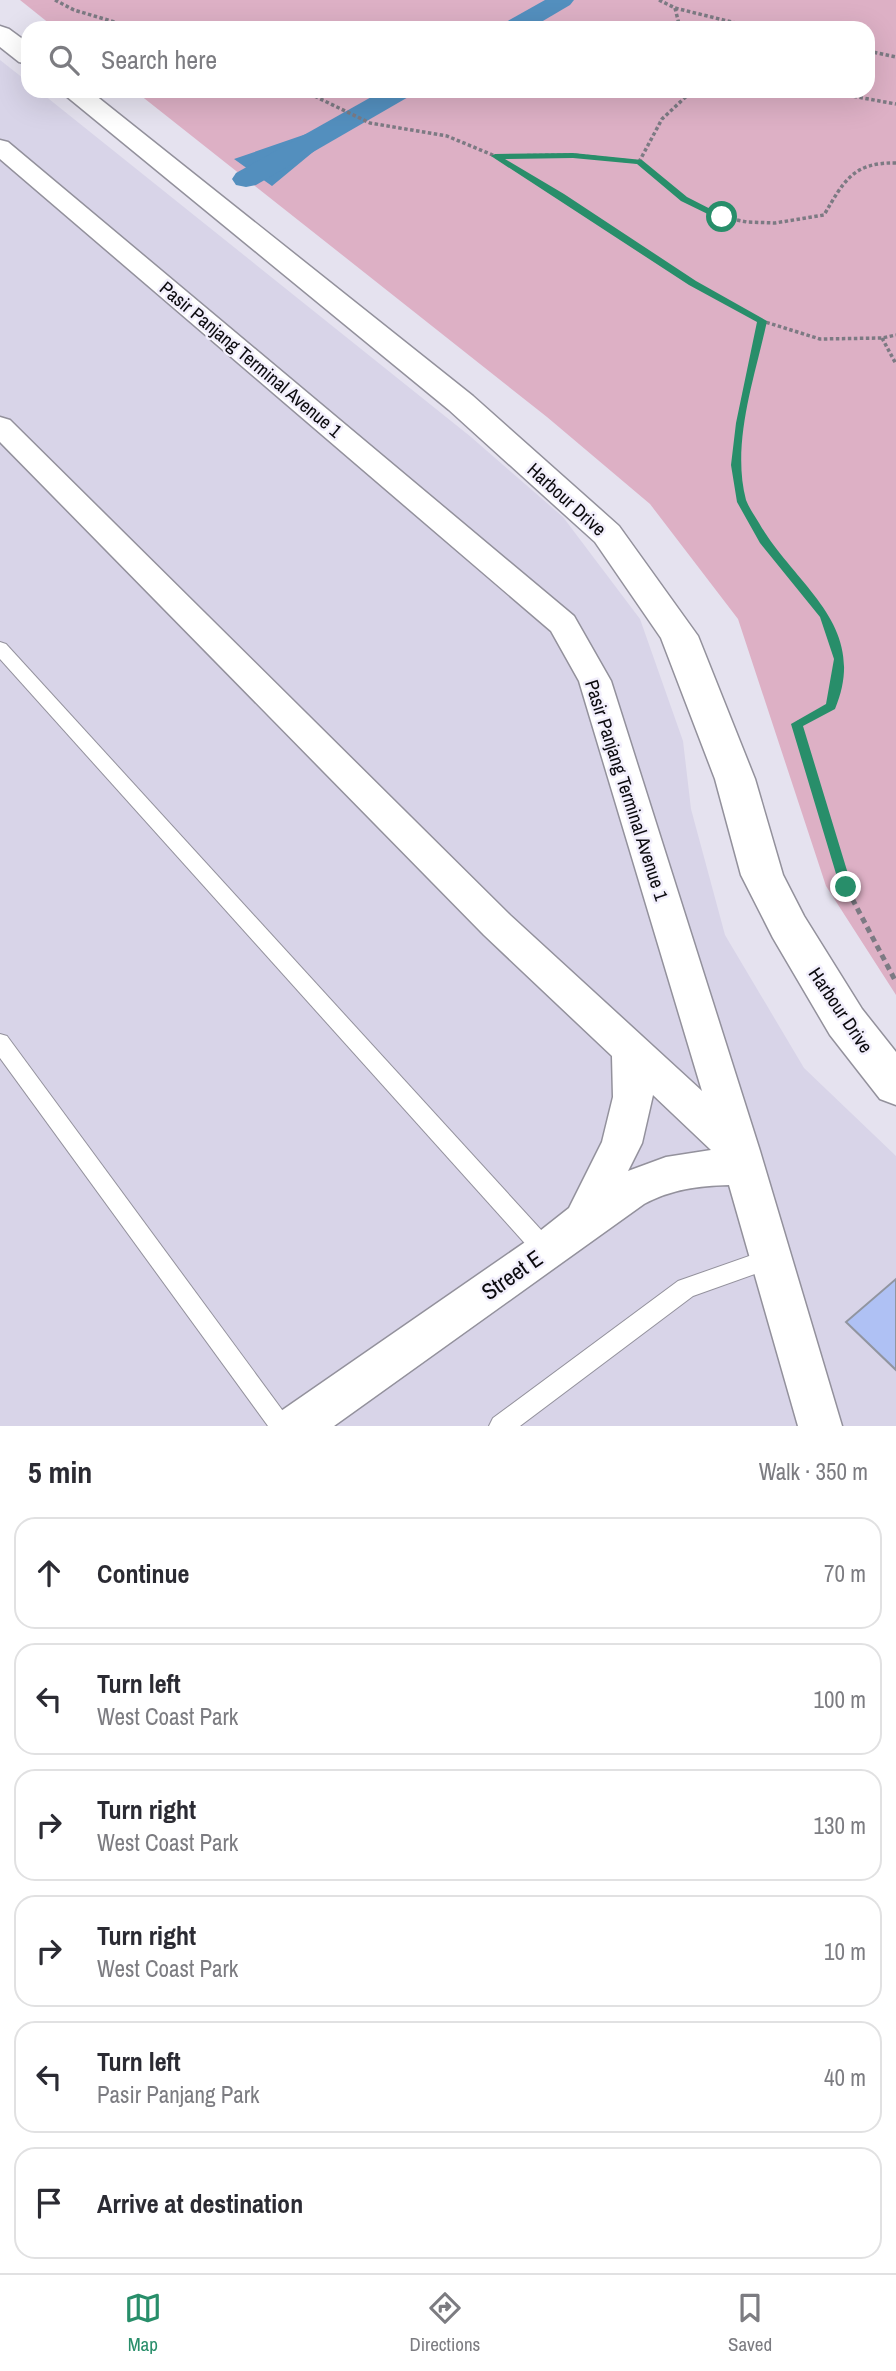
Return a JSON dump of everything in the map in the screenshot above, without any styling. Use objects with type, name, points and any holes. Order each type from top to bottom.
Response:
[{"type":"main road","points":[[0,34],[21,50]]},
{"type":"main road","name":"Harbour Drive","points":[[83,98],[461,403],[607,534],[678,635],[735,779],[762,875],[788,926],[846,1023],[896,1086]]},
{"type":"street","name":"Pasir Panjang Terminal Avenue 1","points":[[0,147],[563,624],[595,681],[772,1258],[820,1426]]},
{"type":"street","points":[[0,426],[497,925],[631,1050],[742,1159]]},
{"type":"street","points":[[584,1220],[622,1143],[633,1097],[631,1050]]},
{"type":"street","name":"Street E","points":[[297,1426],[546,1251],[584,1220],[650,1181],[684,1170],[742,1159]]},
{"type":"lane","points":[[0,648],[546,1251]]},
{"type":"lane","points":[[0,1042],[282,1426]]},
{"type":"lane","points":[[501,1426],[686,1288],[772,1258]]},
{"type":"path","points":[[55,0],[74,10],[111,21]]},
{"type":"path","points":[[659,0],[675,8],[728,21]]},
{"type":"path","points":[[675,8],[678,21]]},
{"type":"path","points":[[875,52],[896,57]]},
{"type":"path","points":[[317,98],[370,123],[447,136],[495,156],[693,283],[762,321],[820,339],[882,338],[896,335]]},
{"type":"path","points":[[639,162],[662,119],[684,98]]},
{"type":"path","points":[[863,98],[896,104]]},
{"type":"path","points":[[495,156],[573,155],[639,162],[684,199],[722,217],[775,223],[824,215],[848,175],[873,164],[896,163]]},
{"type":"path","points":[[762,321],[740,423],[736,465],[742,502],[764,541],[825,616],[840,659],[831,706],[796,724],[846,887],[896,982]]},
{"type":"path","points":[[882,338],[896,364]]},
{"type":"shaded area","points":[[20,0],[896,0],[896,995],[826,886],[738,619],[650,504],[547,417],[144,98],[875,98],[875,21],[46,21]]},
{"type":"shaded area","points":[[0,60],[21,76],[21,98],[48,98],[471,437],[563,517],[640,619],[683,741],[691,809],[725,935],[804,1068],[896,1156],[896,1426],[0,1426]]},
{"type":"water","points":[[341,122],[350,128],[330,138],[272,186],[234,159]]},
{"type":"building","points":[[896,1279],[896,1370],[846,1322]]},
{"type":"waterway","points":[[525,21],[562,0]]},
{"type":"waterway","points":[[246,179],[389,98]]},
{"type":"route","points":[[722,217],[684,199],[639,162],[573,155],[495,156],[693,283],[762,321],[740,423],[736,465],[742,502],[764,541],[825,616],[840,659],[831,706],[796,724],[846,887]]}]
